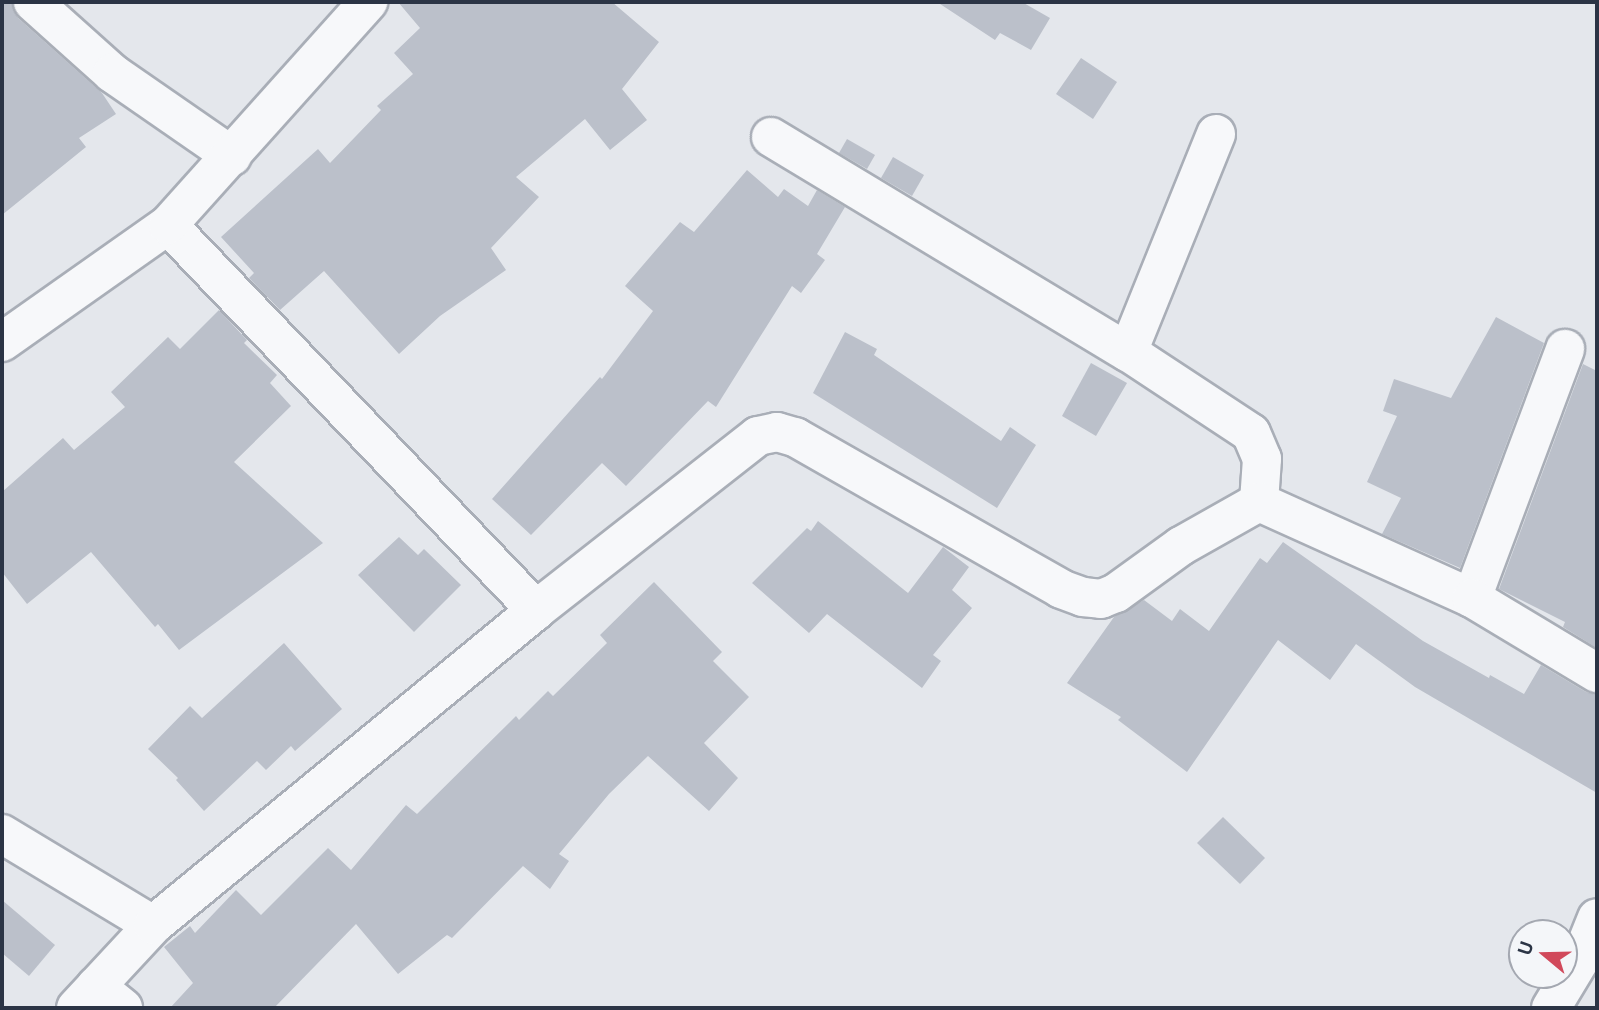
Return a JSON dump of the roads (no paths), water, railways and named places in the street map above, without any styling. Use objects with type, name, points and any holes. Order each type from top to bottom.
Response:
[{"type":"street","points":[[33,2],[111,73],[232,156]]},
{"type":"street","points":[[2,342],[168,225],[368,2]]},
{"type":"street","points":[[1128,352],[1216,134]]},
{"type":"street","points":[[771,137],[1128,352],[1251,433],[1262,459],[1259,502]]},
{"type":"street","points":[[168,225],[536,610]]},
{"type":"street","points":[[1472,598],[1565,349]]},
{"type":"street","points":[[98,1001],[153,925],[536,610],[758,436],[777,432],[795,437],[1061,589],[1083,597],[1101,599],[1116,593],[1181,546],[1259,502]]},
{"type":"street","points":[[1259,502],[1472,598],[1597,673]]},
{"type":"street","points":[[2,834],[153,925]]},
{"type":"street","points":[[1551,1008],[1580,960],[1597,918]]}]
